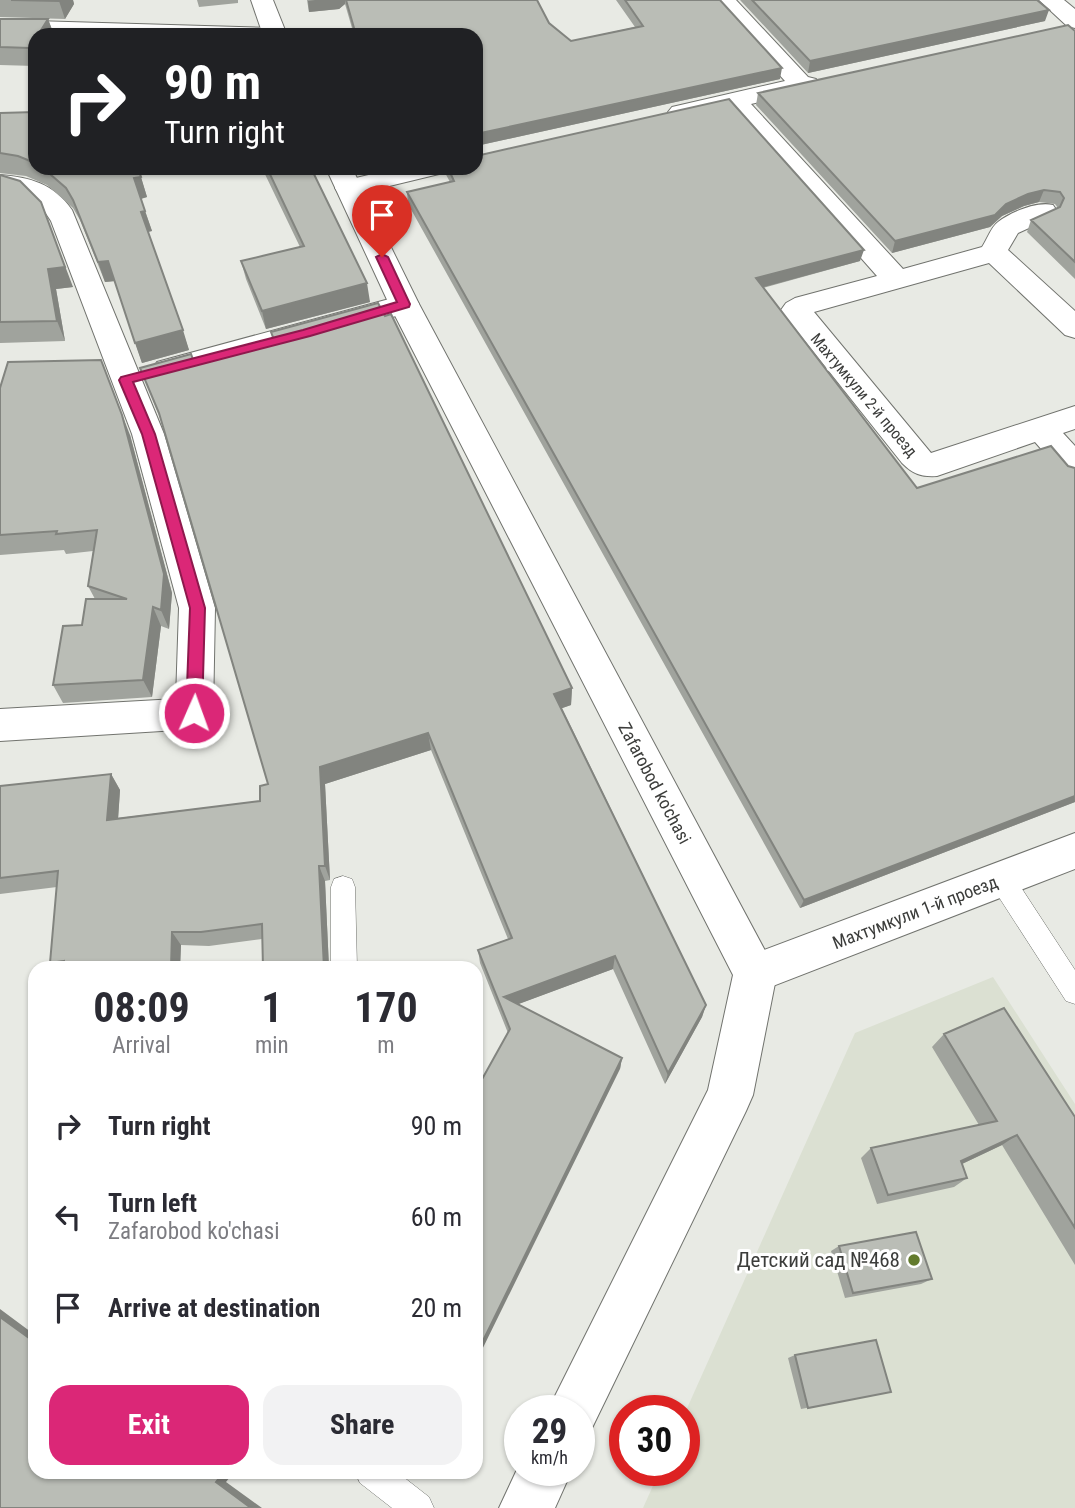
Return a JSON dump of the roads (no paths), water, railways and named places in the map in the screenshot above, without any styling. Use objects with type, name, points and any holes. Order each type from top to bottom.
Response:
[{"type":"street","points":[[262,0],[272,28]]},
{"type":"street","points":[[723,0],[802,85]]},
{"type":"street","points":[[1050,0],[1075,22]]},
{"type":"street","points":[[1048,30],[1075,22]]},
{"type":"street","points":[[0,27],[34,28]]},
{"type":"street","points":[[653,118],[830,79]]},
{"type":"street","points":[[735,101],[897,280]]},
{"type":"street","points":[[344,178],[370,175]]},
{"type":"street","name":"Zafarobod ko'chasi","points":[[344,178],[404,304],[755,973]]},
{"type":"street","points":[[0,183],[43,193],[57,205],[68,226],[74,249],[148,434],[197,608],[194,713],[0,725]]},
{"type":"street","points":[[1043,211],[1007,228],[993,253],[1005,261],[1075,328]]},
{"type":"street","name":"Махтумкули 2-й проезд","points":[[993,253],[805,305],[796,310],[913,455],[924,465],[937,464],[1075,417]]},
{"type":"street","points":[[125,380],[306,333],[404,304]]},
{"type":"street","points":[[1040,428],[1075,467]]},
{"type":"street","name":"Махтумкули 1-й проезд","points":[[755,973],[1075,851]]},
{"type":"street","points":[[581,1395],[730,1095],[755,973]]},
{"type":"street","points":[[526,1508],[537,1486]]},
{"type":"lane","points":[[1002,880],[1075,992]]},
{"type":"lane","points":[[343,887],[344,961]]},
{"type":"lane","points":[[380,1479],[418,1508]]},
{"type":"place","name":"Детский сад №468","points":[[914,1260]]}]
